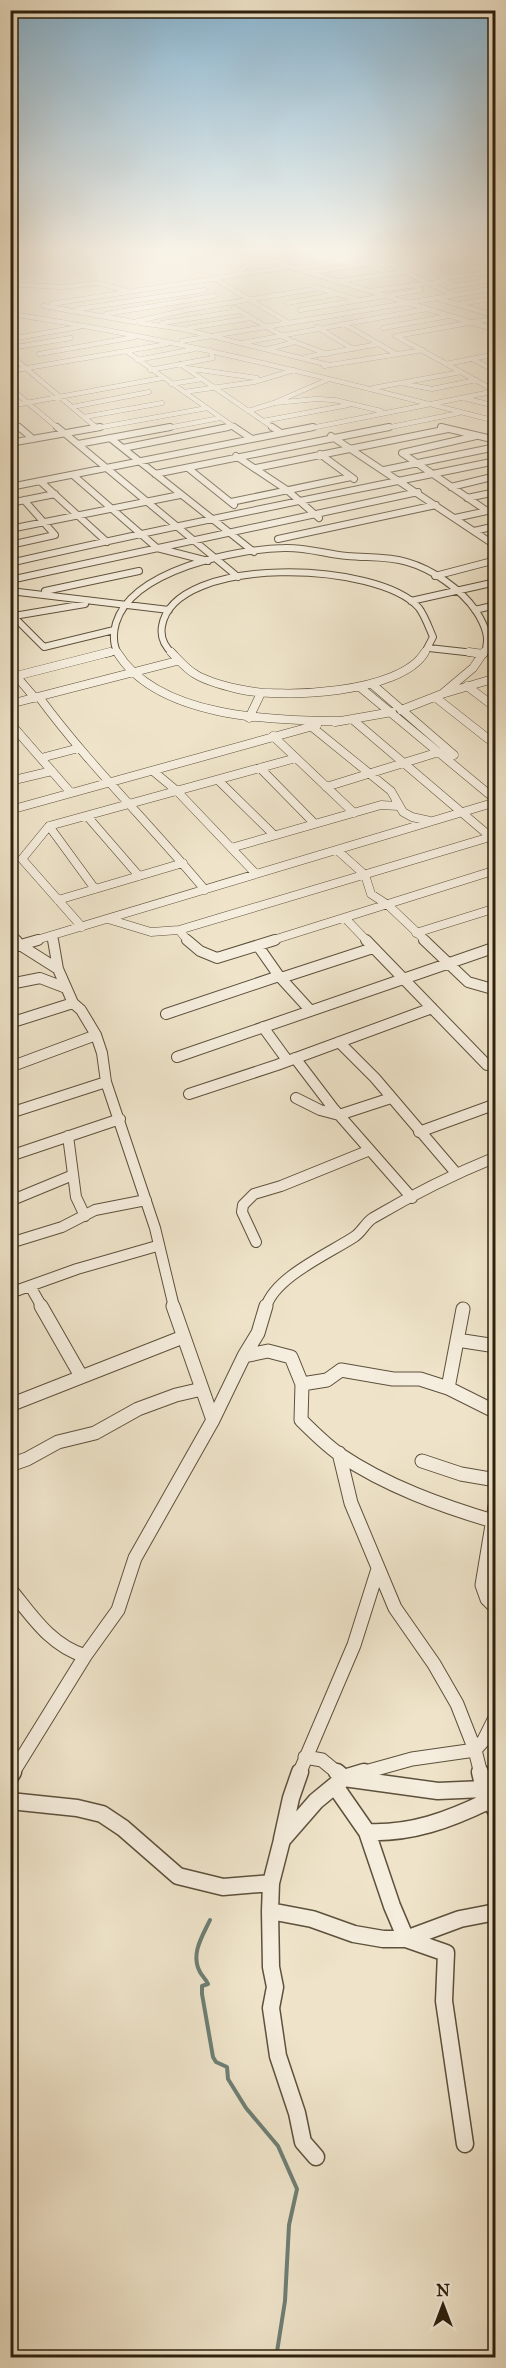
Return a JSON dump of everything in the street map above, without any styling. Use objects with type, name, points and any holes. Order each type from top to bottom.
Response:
[{"type":"street","points":[[17,362],[97,428]]},
{"type":"street","points":[[10,371],[65,362]]},
{"type":"street","points":[[138,362],[252,439]]},
{"type":"street","points":[[150,369],[183,366],[200,362]]},
{"type":"street","points":[[260,362],[495,421]]},
{"type":"street","points":[[271,364],[283,362]]},
{"type":"street","points":[[315,362],[330,365]]},
{"type":"street","points":[[308,373],[315,368],[351,362]]},
{"type":"street","points":[[14,486],[495,391],[442,362]]},
{"type":"street","points":[[446,364],[459,362]]},
{"type":"street","points":[[477,362],[495,371]]},
{"type":"street","points":[[487,367],[495,365]]},
{"type":"street","points":[[183,366],[281,434]]},
{"type":"street","points":[[183,366],[218,370],[265,380]]},
{"type":"street","points":[[184,392],[265,380],[294,370]]},
{"type":"street","points":[[369,389],[461,372]]},
{"type":"street","points":[[10,405],[162,378]]},
{"type":"street","points":[[171,384],[202,379]]},
{"type":"street","points":[[248,411],[274,403],[330,379]]},
{"type":"street","points":[[402,383],[432,389],[476,380]]},
{"type":"street","points":[[136,383],[177,414]]},
{"type":"street","points":[[10,388],[238,577]]},
{"type":"street","points":[[72,407],[149,392]]},
{"type":"street","points":[[461,398],[495,405]]},
{"type":"street","points":[[274,403],[316,399],[335,400],[387,412]]},
{"type":"street","points":[[84,417],[162,403]]},
{"type":"street","points":[[263,421],[351,404]]},
{"type":"street","points":[[10,443],[207,408]]},
{"type":"street","points":[[410,408],[426,420]]},
{"type":"street","points":[[155,474],[462,413]]},
{"type":"street","points":[[78,444],[220,418]]},
{"type":"street","points":[[10,420],[33,440]]},
{"type":"street","points":[[418,421],[495,440]]},
{"type":"street","points":[[130,422],[143,432]]},
{"type":"street","points":[[123,448],[234,426]]},
{"type":"street","points":[[319,427],[495,546]]},
{"type":"street","points":[[10,431],[21,429]]},
{"type":"street","points":[[256,468],[448,429]]},
{"type":"street","points":[[200,434],[287,490],[331,528]]},
{"type":"street","points":[[476,436],[402,453],[487,511]]},
{"type":"street","points":[[110,438],[254,552]]},
{"type":"street","points":[[384,470],[495,447]]},
{"type":"street","points":[[475,452],[493,463]]},
{"type":"street","points":[[320,454],[367,488]]},
{"type":"street","points":[[10,563],[141,533],[493,463]]},
{"type":"street","points":[[188,468],[248,513],[260,518],[285,522]]},
{"type":"street","points":[[73,475],[158,548],[209,561]]},
{"type":"street","points":[[451,486],[495,476]]},
{"type":"street","points":[[231,502],[351,477]]},
{"type":"street","points":[[40,481],[107,542]]},
{"type":"street","points":[[10,545],[55,535],[14,486]]},
{"type":"street","points":[[346,492],[363,504]]},
{"type":"street","points":[[269,533],[285,522],[418,492]]},
{"type":"street","points":[[467,498],[495,492]]},
{"type":"street","points":[[10,503],[55,494]]},
{"type":"street","points":[[12,528],[180,495]]},
{"type":"street","points":[[10,580],[229,534],[331,528],[436,505]]},
{"type":"street","points":[[455,518],[495,509]]},
{"type":"street","points":[[474,531],[495,526]]},
{"type":"street","points":[[269,533],[289,549]]},
{"type":"street","points":[[27,542],[57,571]]},
{"type":"street","points":[[341,721],[249,718],[216,711],[151,686],[134,672],[116,651],[114,630],[125,604],[171,572],[254,552],[289,549],[406,562],[435,576],[458,591],[476,610],[486,627],[487,644],[483,654],[475,665],[438,696]]},
{"type":"street","points":[[124,556],[151,584]]},
{"type":"street","points":[[435,576],[495,560]]},
{"type":"street","points":[[10,598],[139,571]]},
{"type":"street","points":[[282,572],[329,573],[373,582],[411,601],[426,615],[432,632],[429,648],[417,663],[407,670],[362,688],[307,695],[261,693],[207,679],[177,661],[170,653],[161,628],[169,610],[195,591],[238,577],[282,572]]},
{"type":"street","points":[[411,601],[495,582]]},
{"type":"street","points":[[10,591],[169,610]]},
{"type":"street","points":[[12,614],[70,605],[115,603]]},
{"type":"street","points":[[476,610],[495,605]]},
{"type":"street","points":[[12,614],[44,647],[114,630]]},
{"type":"street","points":[[486,627],[495,625]]},
{"type":"street","points":[[429,648],[483,654]]},
{"type":"street","points":[[16,676],[116,651]]},
{"type":"street","points":[[10,704],[177,661]]},
{"type":"street","points":[[10,669],[205,890]]},
{"type":"street","points":[[401,710],[495,678]]},
{"type":"street","points":[[373,684],[495,791]]},
{"type":"street","points":[[467,686],[495,708]]},
{"type":"street","points":[[15,947],[462,813],[495,801],[362,688]]},
{"type":"street","points":[[249,718],[261,693]]},
{"type":"street","points":[[438,696],[495,745]]},
{"type":"street","points":[[10,810],[273,736],[312,726],[392,712]]},
{"type":"street","points":[[352,719],[493,839]]},
{"type":"street","points":[[11,725],[71,793]]},
{"type":"street","points":[[312,726],[391,791],[398,806],[412,817],[432,821]]},
{"type":"street","points":[[273,736],[354,813]]},
{"type":"street","points":[[41,758],[79,748]]},
{"type":"street","points":[[326,787],[439,752]]},
{"type":"street","points":[[82,927],[22,859],[49,826],[296,758]]},
{"type":"street","points":[[260,768],[314,823]]},
{"type":"street","points":[[11,781],[52,771]]},
{"type":"street","points":[[153,771],[177,791],[256,874]]},
{"type":"street","points":[[218,780],[274,835]]},
{"type":"street","points":[[231,848],[381,805],[398,806]]},
{"type":"street","points":[[87,816],[139,876]]},
{"type":"street","points":[[49,826],[95,890]]},
{"type":"street","points":[[107,919],[151,932],[179,930],[493,839]]},
{"type":"street","points":[[337,850],[365,875],[369,894],[374,899],[388,904],[468,982],[495,990]]},
{"type":"street","points":[[58,900],[183,863]]},
{"type":"street","points":[[179,930],[189,944],[208,957],[217,958],[495,870]]},
{"type":"street","points":[[416,933],[495,908]]},
{"type":"street","points":[[345,918],[487,1065]]},
{"type":"street","points":[[10,931],[15,947],[58,969]]},
{"type":"street","points":[[52,936],[58,969],[66,988],[73,1003],[81,1010],[96,1035],[102,1053],[106,1082],[155,1228],[183,1337],[213,1420]]},
{"type":"street","points":[[258,946],[280,977],[310,1010]]},
{"type":"street","points":[[177,1057],[495,947]]},
{"type":"street","points":[[166,1014],[373,948]]},
{"type":"street","points":[[10,984],[40,978],[66,988]]},
{"type":"street","points":[[10,1023],[73,1003]]},
{"type":"street","points":[[189,1094],[432,1008]]},
{"type":"street","points":[[263,1027],[412,1198]]},
{"type":"street","points":[[10,1067],[96,1035]]},
{"type":"street","points":[[339,1042],[456,1173]]},
{"type":"street","points":[[10,1113],[106,1082]]},
{"type":"street","points":[[296,1098],[320,1110],[339,1115],[391,1098]]},
{"type":"street","points":[[419,1132],[495,1104]]},
{"type":"street","points":[[10,1156],[120,1119]]},
{"type":"street","points":[[69,1136],[76,1197],[85,1216]]},
{"type":"street","points":[[256,1242],[242,1212],[243,1204],[254,1194],[281,1186],[370,1150]]},
{"type":"street","points":[[10,1777],[85,1656],[118,1610],[135,1558],[213,1420],[244,1356],[258,1333],[267,1301],[275,1290],[289,1278],[359,1234],[370,1220],[456,1173],[495,1157]]},
{"type":"street","points":[[10,1201],[73,1175]]},
{"type":"street","points":[[10,1243],[62,1227],[95,1210],[146,1200]]},
{"type":"street","points":[[10,1293],[158,1246]]},
{"type":"street","points":[[30,1286],[81,1376]]},
{"type":"street","points":[[448,1388],[463,1309]]},
{"type":"street","points":[[12,1400],[183,1337]]},
{"type":"street","points":[[457,1340],[495,1346]]},
{"type":"street","points":[[244,1356],[268,1351],[291,1356],[302,1384],[301,1420],[339,1453],[399,1486],[456,1511],[494,1521]]},
{"type":"street","points":[[302,1384],[327,1380],[340,1370],[384,1378],[420,1379],[448,1388],[495,1412]]},
{"type":"street","points":[[10,1465],[27,1460],[58,1442],[95,1433],[138,1409],[176,1395],[202,1389]]},
{"type":"street","points":[[339,1453],[351,1503],[378,1569],[395,1608],[450,1690],[475,1750],[489,1800]]},
{"type":"street","points":[[422,1461],[461,1474],[495,1480]]},
{"type":"street","points":[[493,1605],[487,1599],[482,1585],[494,1521],[495,1501]]},
{"type":"street","points":[[316,2157],[303,2142],[278,2056],[271,2008],[275,1987],[271,1967],[271,1883],[291,1798],[305,1757],[354,1645],[378,1569]]},
{"type":"street","points":[[12,1595],[58,1644],[71,1654],[85,1656]]},
{"type":"street","points":[[282,1840],[316,1801],[339,1782],[412,1759],[475,1750],[484,1740],[495,1716]]},
{"type":"street","points":[[305,1757],[322,1760],[339,1782],[367,1832],[392,1906],[406,1939]]},
{"type":"street","points":[[339,1782],[438,1791],[489,1800]]},
{"type":"street","points":[[367,1832],[392,1834],[418,1829],[467,1812],[489,1800]]},
{"type":"street","points":[[10,1801],[77,1808],[102,1814],[123,1828],[178,1876],[223,1887],[271,1883]]},
{"type":"street","points":[[270,1911],[312,1919],[354,1934],[383,1939],[406,1939],[446,1953],[444,2001],[465,2144]]},
{"type":"street","points":[[406,1939],[459,1919],[495,1912]]},
{"type":"waterway","points":[[210,1920],[201,1938],[196,1958],[200,1972],[208,1984],[202,1986],[202,1994],[213,2057],[216,2062],[227,2067],[228,2079],[246,2108],[278,2146],[297,2189],[289,2225],[285,2301],[276,2358]]}]
